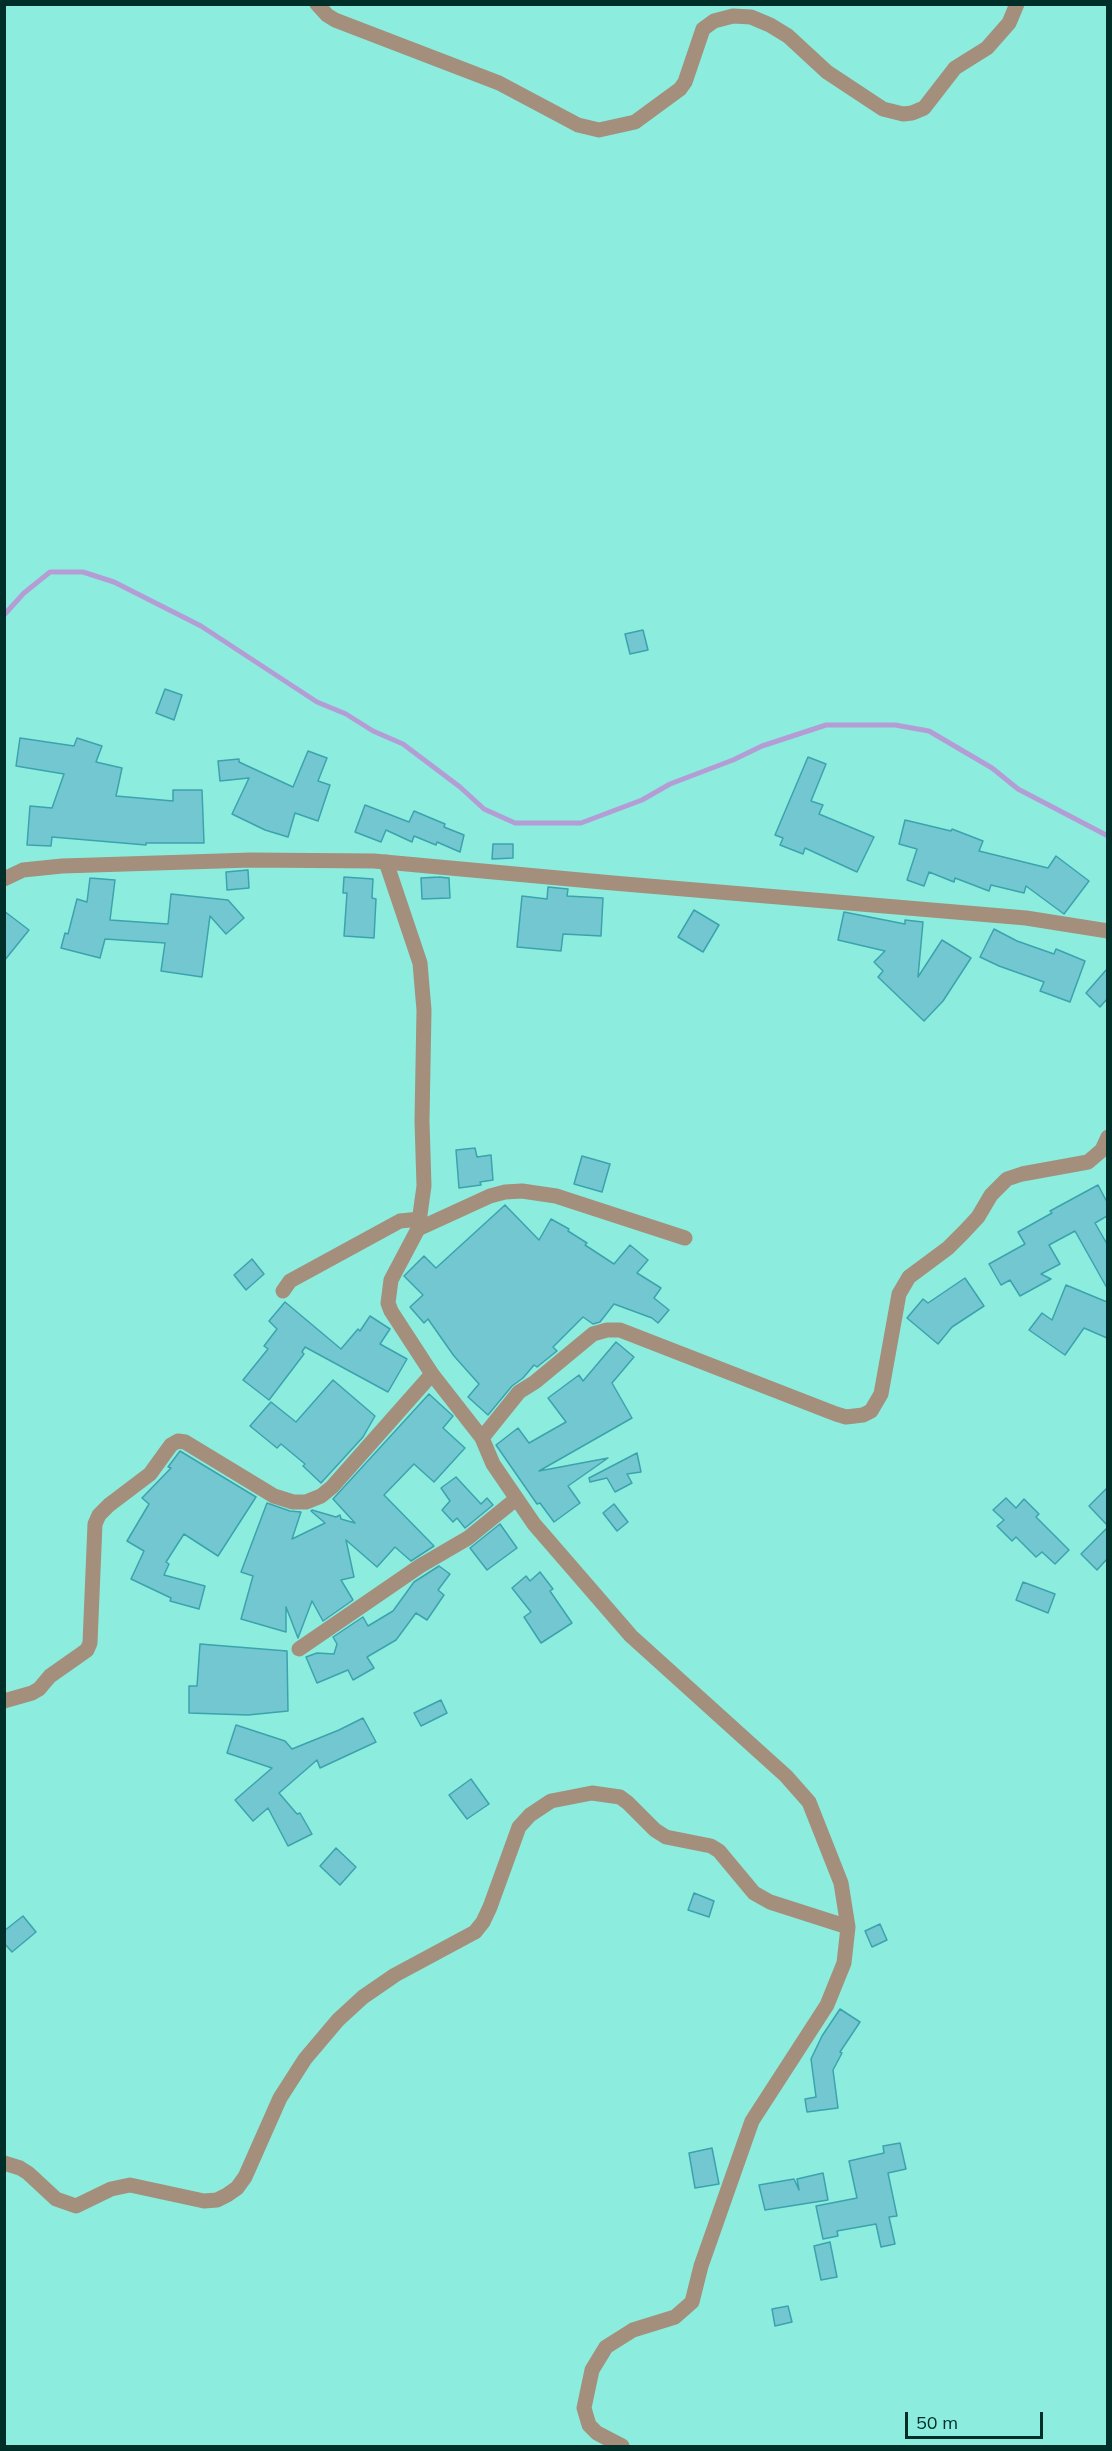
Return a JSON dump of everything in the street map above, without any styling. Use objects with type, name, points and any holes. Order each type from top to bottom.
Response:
[{"type":"street","points":[[317,4],[335,20],[499,83],[578,125],[598,130],[634,122],[680,89],[685,82],[703,29],[714,21],[733,16],[751,17],[788,36],[827,72],[883,109],[903,114],[912,113],[924,108],[933,100],[955,68],[987,48],[1009,23],[1017,4]]},
{"type":"street","points":[[4,879],[23,870],[62,866],[251,860],[386,862],[1026,918],[1107,931]]},
{"type":"street","points":[[386,862],[420,963],[424,1010],[422,1121],[424,1186],[419,1224],[391,1280],[388,1303],[391,1311],[432,1374],[482,1438],[493,1464],[534,1524],[631,1636],[786,1776],[809,1802],[841,1883],[848,1927],[844,1963],[827,2005],[752,2121],[705,2255],[692,2302],[675,2317],[633,2330],[606,2347],[592,2370],[584,2408],[589,2425],[597,2433],[622,2446]]},
{"type":"street","points":[[482,1438],[519,1392],[535,1382],[593,1334],[620,1329],[836,1414],[846,1417],[863,1415],[871,1411],[881,1395],[899,1294],[909,1276],[948,1248],[978,1217],[991,1195],[1007,1179],[1022,1174],[1088,1162],[1102,1150],[1107,1137]]},
{"type":"street","points":[[283,1291],[290,1281],[400,1221],[419,1224],[505,1192],[522,1191],[556,1196],[685,1238]]},
{"type":"street","points":[[4,1701],[39,1689],[50,1676],[87,1650],[90,1643],[95,1524],[99,1515],[109,1505],[150,1474],[171,1444],[178,1441],[185,1442],[274,1496],[293,1502],[306,1502],[321,1496],[332,1487],[432,1374]]},
{"type":"street","points":[[299,1650],[420,1566],[468,1538],[516,1499]]},
{"type":"street","points":[[4,2163],[28,2173],[56,2199],[76,2206],[111,2189],[130,2185],[204,2201],[217,2200],[227,2195],[237,2188],[245,2177],[280,2098],[305,2059],[338,2020],[363,1997],[395,1975],[475,1932],[490,1907],[519,1827],[540,1806],[551,1801],[592,1793],[620,1797],[655,1830],[666,1837],[711,1846],[719,1851],[754,1893],[770,1902],[848,1927]]},
{"type":"building","points":[[643,630],[648,650],[630,654],[625,634]]},
{"type":"building","points":[[165,689],[182,695],[174,720],[156,713]]},
{"type":"building","points":[[20,738],[74,746],[77,738],[102,746],[96,762],[122,768],[116,796],[173,801],[173,790],[202,790],[204,843],[146,843],[146,845],[52,837],[51,846],[27,845],[30,806],[52,808],[64,774],[16,766]]},
{"type":"building","points":[[308,751],[327,758],[318,781],[330,785],[318,821],[295,813],[288,837],[265,830],[232,814],[249,778],[220,781],[218,761],[239,759],[239,762],[293,787]]},
{"type":"building","points":[[808,757],[826,764],[811,801],[823,805],[819,814],[874,837],[857,872],[805,848],[803,854],[780,845],[783,838],[775,835]]},
{"type":"building","points":[[365,805],[409,822],[414,811],[445,824],[444,827],[464,835],[460,852],[437,842],[436,845],[414,836],[412,842],[386,830],[381,842],[355,832]]},
{"type":"building","points":[[905,820],[951,831],[952,829],[983,841],[979,851],[1048,868],[1056,856],[1089,881],[1064,914],[1026,886],[1024,893],[991,885],[989,891],[955,878],[954,882],[929,872],[924,886],[907,880],[917,849],[899,844]]},
{"type":"building","points":[[493,844],[513,844],[513,858],[492,859]]},
{"type":"building","points":[[248,870],[249,888],[227,890],[226,872]]},
{"type":"building","points":[[344,877],[373,879],[372,898],[376,899],[374,938],[344,936],[347,893],[343,893]]},
{"type":"building","points":[[90,878],[115,880],[110,920],[168,924],[171,894],[228,900],[244,918],[226,934],[210,916],[202,977],[161,971],[165,943],[105,939],[100,958],[61,948],[65,933],[68,934],[77,899],[87,902]]},
{"type":"building","points":[[421,878],[449,878],[450,898],[422,899]]},
{"type":"building","points":[[548,887],[568,889],[567,896],[603,898],[601,936],[563,934],[561,951],[517,947],[522,896],[547,899]]},
{"type":"building","points":[[694,910],[719,925],[703,952],[678,937]]},
{"type":"building","points":[[4,911],[29,930],[4,961]]},
{"type":"building","points":[[844,912],[905,924],[905,920],[923,922],[918,977],[942,940],[971,958],[943,1001],[924,1021],[878,977],[883,971],[874,962],[885,951],[838,940]]},
{"type":"building","points":[[994,929],[1017,941],[1054,954],[1056,949],[1085,961],[1070,1002],[1040,991],[1044,982],[980,957]]},
{"type":"building","points":[[1107,969],[1107,999],[1100,1007],[1086,993]]},
{"type":"building","points":[[475,1148],[477,1157],[491,1155],[493,1180],[480,1182],[481,1185],[459,1188],[456,1150]]},
{"type":"building","points":[[582,1156],[610,1164],[602,1192],[574,1184]]},
{"type":"building","points":[[1098,1185],[1107,1202],[1107,1216],[1095,1223],[1107,1244],[1107,1288],[1075,1231],[1049,1245],[1060,1264],[1041,1274],[1051,1279],[1020,1296],[1010,1280],[1001,1285],[989,1264],[1025,1244],[1018,1232],[1052,1213],[1050,1211]]},
{"type":"building","points":[[505,1205],[539,1240],[551,1219],[569,1229],[568,1231],[587,1243],[585,1245],[614,1264],[630,1245],[648,1260],[637,1273],[661,1288],[654,1298],[669,1310],[658,1323],[652,1318],[614,1304],[600,1322],[593,1324],[583,1317],[553,1347],[557,1351],[537,1367],[534,1365],[523,1378],[512,1386],[488,1415],[468,1397],[479,1384],[454,1356],[428,1319],[424,1323],[410,1307],[423,1295],[404,1276],[424,1256],[436,1268]]},
{"type":"building","points":[[252,1259],[264,1274],[246,1290],[234,1275]]},
{"type":"building","points":[[965,1278],[984,1306],[952,1327],[938,1344],[907,1318],[923,1299],[928,1303]]},
{"type":"building","points":[[1066,1285],[1107,1302],[1107,1338],[1084,1328],[1065,1355],[1029,1330],[1042,1313],[1052,1320]]},
{"type":"building","points":[[285,1302],[341,1349],[358,1329],[360,1331],[370,1316],[390,1329],[380,1344],[407,1359],[388,1392],[305,1347],[302,1352],[304,1354],[269,1400],[243,1380],[268,1349],[264,1346],[277,1329],[269,1321]]},
{"type":"building","points":[[616,1342],[634,1357],[612,1383],[632,1418],[539,1471],[608,1458],[568,1486],[580,1503],[554,1522],[540,1503],[537,1504],[496,1445],[518,1428],[529,1443],[566,1422],[548,1398],[579,1375],[583,1381]]},
{"type":"building","points":[[333,1380],[375,1416],[363,1437],[321,1483],[303,1466],[305,1464],[281,1444],[277,1448],[250,1426],[271,1402],[296,1422]]},
{"type":"building","points":[[429,1394],[453,1416],[443,1428],[465,1448],[434,1482],[414,1464],[384,1495],[434,1546],[411,1561],[395,1547],[377,1567],[346,1540],[354,1577],[341,1580],[353,1600],[323,1621],[312,1601],[298,1638],[286,1607],[286,1632],[241,1619],[253,1576],[241,1572],[267,1503],[290,1511],[301,1512],[292,1539],[325,1523],[312,1510],[336,1517],[340,1515],[341,1519],[355,1523],[333,1499]]},
{"type":"building","points":[[180,1451],[256,1497],[218,1556],[184,1534],[166,1562],[169,1564],[164,1575],[205,1586],[199,1609],[170,1601],[171,1598],[131,1579],[144,1551],[127,1541],[149,1504],[142,1498],[171,1468],[168,1467]]},
{"type":"building","points":[[637,1453],[641,1472],[627,1474],[632,1483],[615,1492],[607,1478],[590,1482],[589,1478]]},
{"type":"building","points":[[456,1477],[481,1504],[487,1498],[493,1505],[465,1528],[457,1518],[453,1522],[442,1510],[450,1501],[441,1488]]},
{"type":"building","points":[[1107,1488],[1107,1525],[1089,1506]]},
{"type":"building","points":[[1006,1498],[1016,1508],[1024,1499],[1039,1514],[1036,1517],[1069,1550],[1055,1564],[1042,1552],[1036,1557],[1016,1537],[1012,1541],[997,1526],[1004,1520],[993,1510]]},
{"type":"building","points":[[614,1504],[628,1522],[617,1531],[603,1513]]},
{"type":"building","points":[[500,1524],[517,1548],[487,1570],[470,1548]]},
{"type":"building","points":[[1107,1528],[1107,1559],[1097,1570],[1081,1554]]},
{"type":"building","points":[[439,1566],[450,1574],[438,1590],[444,1595],[427,1620],[416,1613],[396,1640],[367,1657],[374,1668],[353,1680],[348,1670],[317,1683],[306,1657],[317,1653],[334,1654],[337,1644],[333,1637],[363,1617],[368,1626],[393,1611],[414,1582]]},
{"type":"building","points":[[540,1572],[553,1589],[550,1591],[572,1623],[541,1643],[524,1617],[531,1612],[512,1588],[526,1576],[530,1581]]},
{"type":"building","points":[[1023,1582],[1055,1594],[1048,1613],[1016,1600]]},
{"type":"building","points":[[200,1644],[287,1651],[288,1711],[248,1715],[189,1713],[189,1686],[197,1686]]},
{"type":"building","points":[[441,1700],[447,1713],[421,1726],[414,1713]]},
{"type":"building","points":[[363,1718],[376,1742],[320,1768],[317,1760],[279,1793],[297,1814],[300,1813],[312,1834],[288,1846],[268,1808],[253,1821],[235,1800],[272,1768],[227,1753],[236,1725],[285,1741],[292,1749]]},
{"type":"building","points":[[471,1779],[489,1804],[467,1819],[449,1795]]},
{"type":"building","points":[[336,1848],[356,1867],[340,1885],[320,1866]]},
{"type":"building","points":[[694,1893],[714,1901],[709,1917],[688,1910]]},
{"type":"building","points":[[23,1916],[36,1932],[12,1952],[4,1943],[4,1931]]},
{"type":"building","points":[[880,1924],[887,1940],[872,1947],[865,1931]]},
{"type":"building","points":[[840,2009],[860,2022],[840,2052],[842,2053],[833,2070],[838,2108],[807,2112],[805,2099],[816,2097],[811,2059],[822,2036]]},
{"type":"building","points":[[900,2143],[906,2169],[888,2173],[897,2216],[889,2217],[895,2244],[881,2247],[876,2224],[837,2231],[838,2236],[823,2239],[816,2206],[857,2198],[849,2161],[884,2153],[883,2146]]},
{"type":"building","points":[[712,2148],[719,2184],[695,2188],[689,2153]]},
{"type":"building","points":[[823,2173],[828,2200],[765,2210],[759,2185],[794,2179],[799,2190],[797,2179]]},
{"type":"building","points":[[830,2242],[837,2277],[821,2280],[814,2246]]},
{"type":"building","points":[[788,2306],[792,2322],[775,2326],[772,2309]]},
{"type":"waterway","points":[[4,615],[24,593],[50,572],[83,572],[114,582],[201,626],[317,702],[346,714],[373,731],[403,744],[460,787],[484,809],[515,823],[581,823],[642,800],[670,784],[733,760],[762,746],[826,725],[895,725],[929,731],[992,768],[1018,789],[1108,836]]}]
